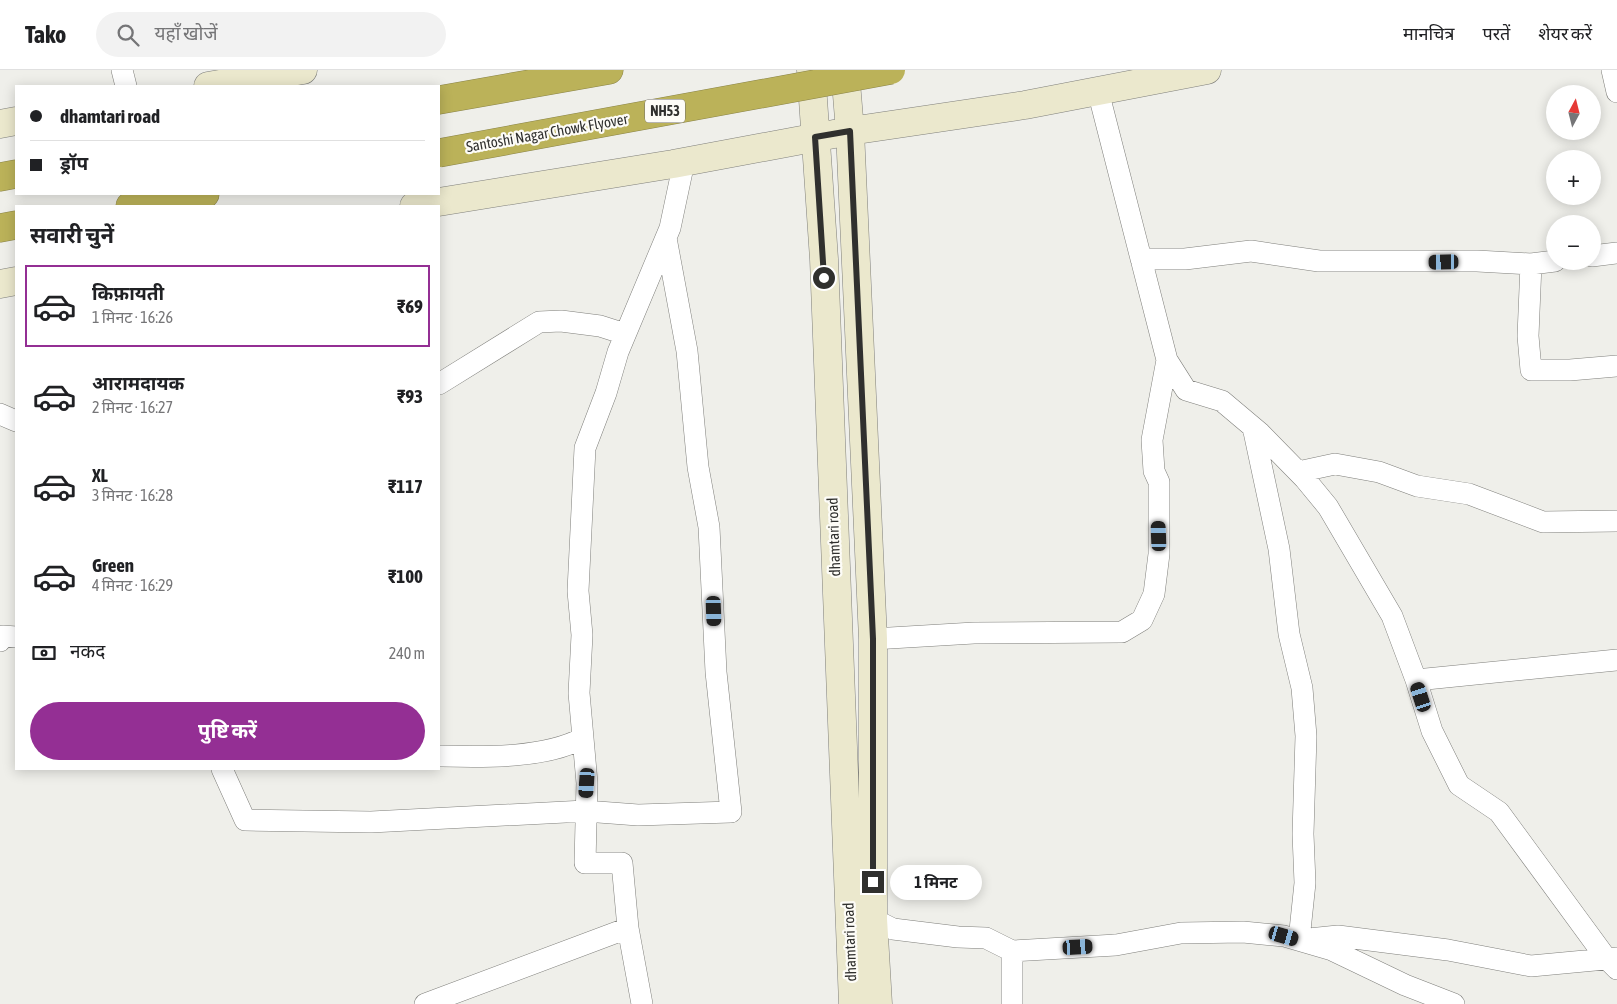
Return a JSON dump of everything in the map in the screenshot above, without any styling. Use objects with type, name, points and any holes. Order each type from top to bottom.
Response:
[{"type":"highway","points":[[440,100],[609,70]]},
{"type":"highway","name":"Santoshi Nagar Chowk Flyover","points":[[440,153],[891,70]]},
{"type":"highway","points":[[0,176],[15,174]]},
{"type":"highway","points":[[136,205],[199,195]]},
{"type":"highway","points":[[0,228],[15,225]]},
{"type":"main road","points":[[214,85],[303,70]]},
{"type":"main road","name":"dhamtari road","points":[[811,70],[824,258],[853,1004]]},
{"type":"main road","points":[[845,70],[850,131],[873,639],[873,919],[878,1004]]},
{"type":"main road","points":[[420,205],[684,162],[850,131],[1025,105],[1206,70]]},
{"type":"main road","points":[[0,124],[15,121]]},
{"type":"main road","points":[[0,284],[15,281]]},
{"type":"street","points":[[122,70],[126,85]]},
{"type":"street","points":[[1612,70],[1617,92]]},
{"type":"street","points":[[1098,91],[1167,360],[1186,390],[1222,401],[1253,427],[1298,472],[1328,507],[1392,616],[1416,680],[1432,731],[1459,785],[1499,812],[1613,962]]},
{"type":"street","points":[[642,1004],[628,928],[622,863],[584,863],[587,783],[579,693],[582,635],[578,591],[585,448],[626,334],[666,238],[684,162]]},
{"type":"street","points":[[222,770],[245,820],[371,822],[585,811],[638,815],[731,812],[716,672],[709,527],[698,467],[687,351],[666,238]]},
{"type":"street","points":[[1141,259],[1185,259],[1252,251],[1319,261],[1477,261],[1531,264],[1546,262]]},
{"type":"street","points":[[1601,255],[1617,253]]},
{"type":"street","points":[[1531,264],[1528,336],[1531,370],[1570,370],[1617,366]]},
{"type":"street","points":[[440,383],[539,322],[561,321],[600,326],[626,334]]},
{"type":"street","points":[[873,639],[974,633],[1122,632],[1142,620],[1154,594],[1160,554],[1159,482],[1154,471],[1152,440],[1167,360]]},
{"type":"street","points":[[0,414],[15,421]]},
{"type":"street","points":[[1253,427],[1279,549],[1288,634],[1302,688],[1306,736],[1303,834],[1305,883],[1299,940]]},
{"type":"street","points":[[1298,472],[1335,464],[1379,472],[1417,486],[1469,494],[1543,522],[1617,521]]},
{"type":"street","points":[[0,641],[3,636],[15,637]]},
{"type":"street","points":[[1416,680],[1617,660]]},
{"type":"street","points":[[440,756],[502,757],[571,744],[583,738]]},
{"type":"street","points":[[873,919],[893,929],[958,937],[986,938],[1012,951],[1116,945],[1181,933],[1243,932],[1284,936],[1332,950],[1405,985],[1454,1004]]},
{"type":"street","points":[[425,1004],[476,995],[628,928]]},
{"type":"street","points":[[1299,940],[1338,936],[1448,950],[1531,966],[1613,962]]},
{"type":"street","points":[[1012,951],[1012,1004]]},
{"type":"route","points":[[824,278],[815,137],[850,131],[873,639],[873,882]]}]
